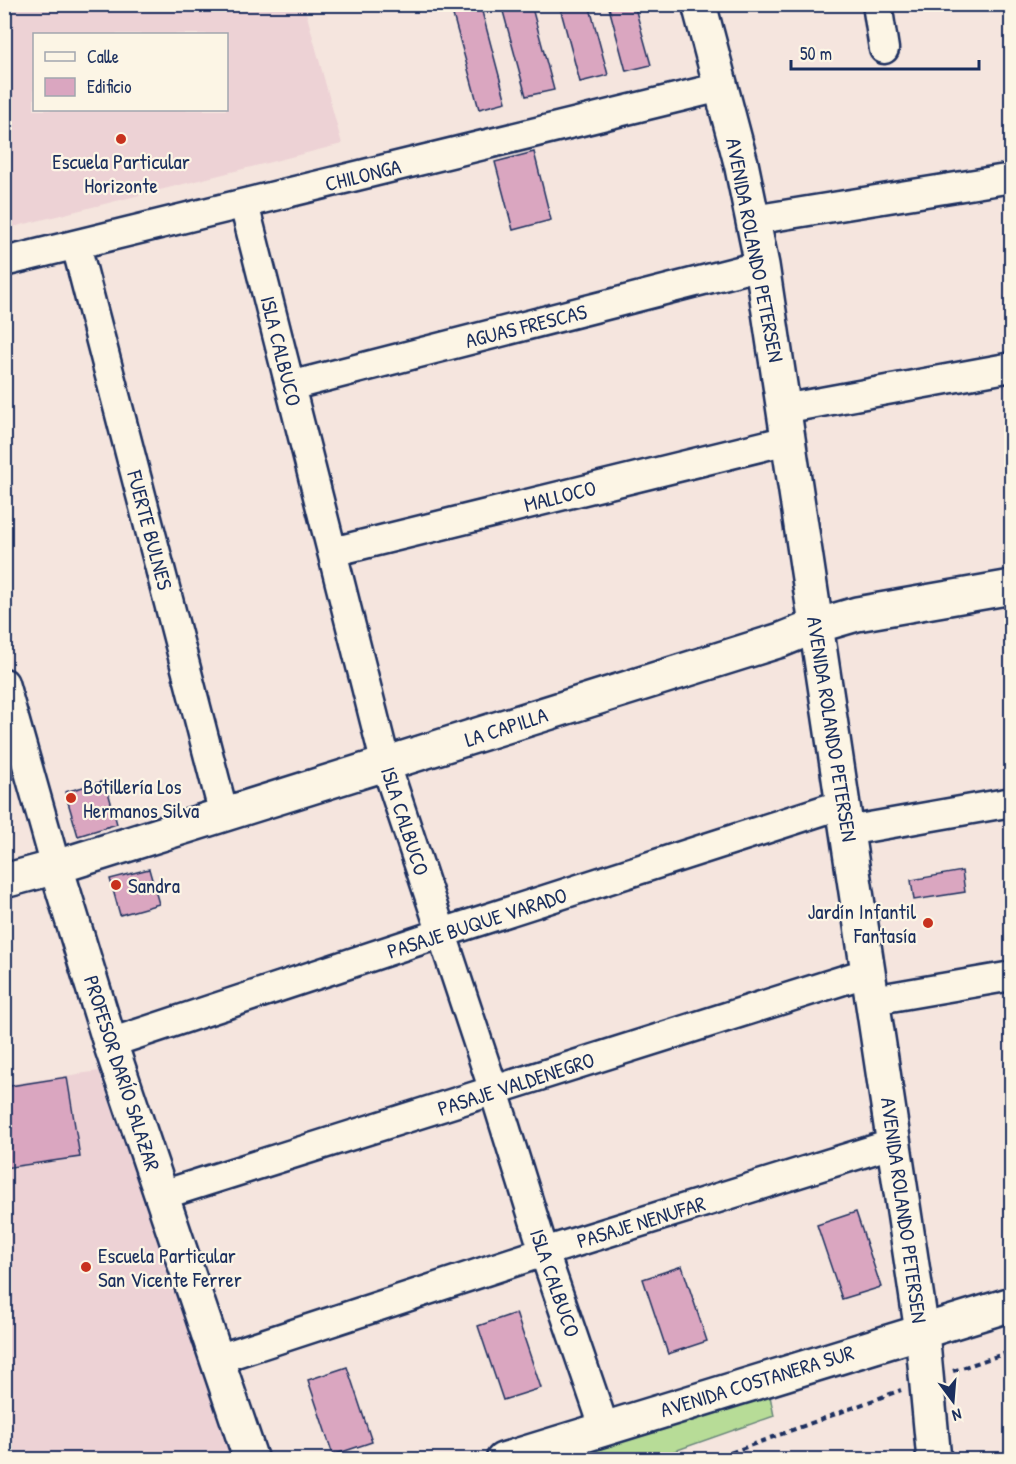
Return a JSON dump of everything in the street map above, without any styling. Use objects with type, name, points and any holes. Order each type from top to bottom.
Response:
[{"type":"street","name":"AVENIDA ROLANDO PETERSEN","points":[[699,4],[721,87],[762,265],[922,1332],[939,1376],[934,1460]]},
{"type":"street","points":[[877,4],[884,49]]},
{"type":"street","name":"CHILONGA","points":[[4,262],[721,87]]},
{"type":"street","points":[[753,220],[1011,178]]},
{"type":"street","name":"ISLA CALBUCO","points":[[244,204],[386,765],[494,1091],[544,1252],[604,1428]]},
{"type":"street","name":"FUERTE BULNES","points":[[76,245],[224,815]]},
{"type":"street","name":"AGUAS FRESCAS","points":[[290,386],[762,265]]},
{"type":"street","name":"MALLOCO","points":[[332,552],[786,424],[1011,368]]},
{"type":"street","name":"LA CAPILLA","points":[[4,881],[386,765],[857,614],[1011,587]]},
{"type":"street","name":"PROFESOR DARÍO SALAZAR","points":[[4,683],[56,867],[110,1043],[251,1460]]},
{"type":"street","name":"PASAJE BUQUE VARADO","points":[[110,1043],[442,933],[845,818],[1011,802]]},
{"type":"street","name":"PASAJE VALDENEGRO","points":[[162,1195],[494,1091],[871,986],[1011,976]]},
{"type":"street","name":"PASAJE NENUFAR","points":[[217,1359],[544,1252],[895,1143]]},
{"type":"street","name":"AVENIDA COSTANERA SUR","points":[[503,1460],[1011,1304]]},
{"type":"path","points":[[711,1460],[1011,1351]]},
{"type":"shaded area","name":"Escuela Particular Horizonte","points":[[4,5],[304,5],[342,144],[5,229]]},
{"type":"shaded area","name":"Escuela Particular San Vicente Ferrer","points":[[99,1071],[231,1450],[168,1459],[5,1459],[4,1085]]},
{"type":"green space","points":[[770,1396],[774,1416],[652,1459],[567,1459]]},
{"type":"building","points":[[450,4],[480,4],[506,102],[479,109]]},
{"type":"building","points":[[501,4],[531,4],[554,90],[526,96]]},
{"type":"building","points":[[559,4],[589,4],[608,75],[580,82]]},
{"type":"building","points":[[608,4],[634,4],[651,65],[626,71]]},
{"type":"building","points":[[534,152],[551,220],[513,230],[495,162]]},
{"type":"building","points":[[105,781],[117,824],[78,836],[65,792]]},
{"type":"building","points":[[149,869],[159,904],[120,915],[110,879]]},
{"type":"building","points":[[962,871],[965,892],[914,900],[911,880]]},
{"type":"building","points":[[67,1077],[80,1157],[4,1168],[4,1087]]},
{"type":"building","points":[[856,1212],[881,1287],[842,1299],[817,1225]]},
{"type":"building","points":[[682,1266],[707,1341],[668,1354],[643,1279]]},
{"type":"building","points":[[516,1313],[541,1388],[503,1400],[478,1326]]},
{"type":"building","points":[[347,1367],[372,1442],[333,1455],[308,1380]]},
{"type":"place","name":"Escuela Particular Horizonte","points":[[121,139]]},
{"type":"place","name":"Botillería Los Hermanos Silva","points":[[71,798]]},
{"type":"place","name":"Sandra","points":[[116,885]]},
{"type":"place","name":"Jardín Infantil Fantasía","points":[[928,923]]},
{"type":"place","name":"Escuela Particular San Vicente Ferrer","points":[[86,1267]]}]
